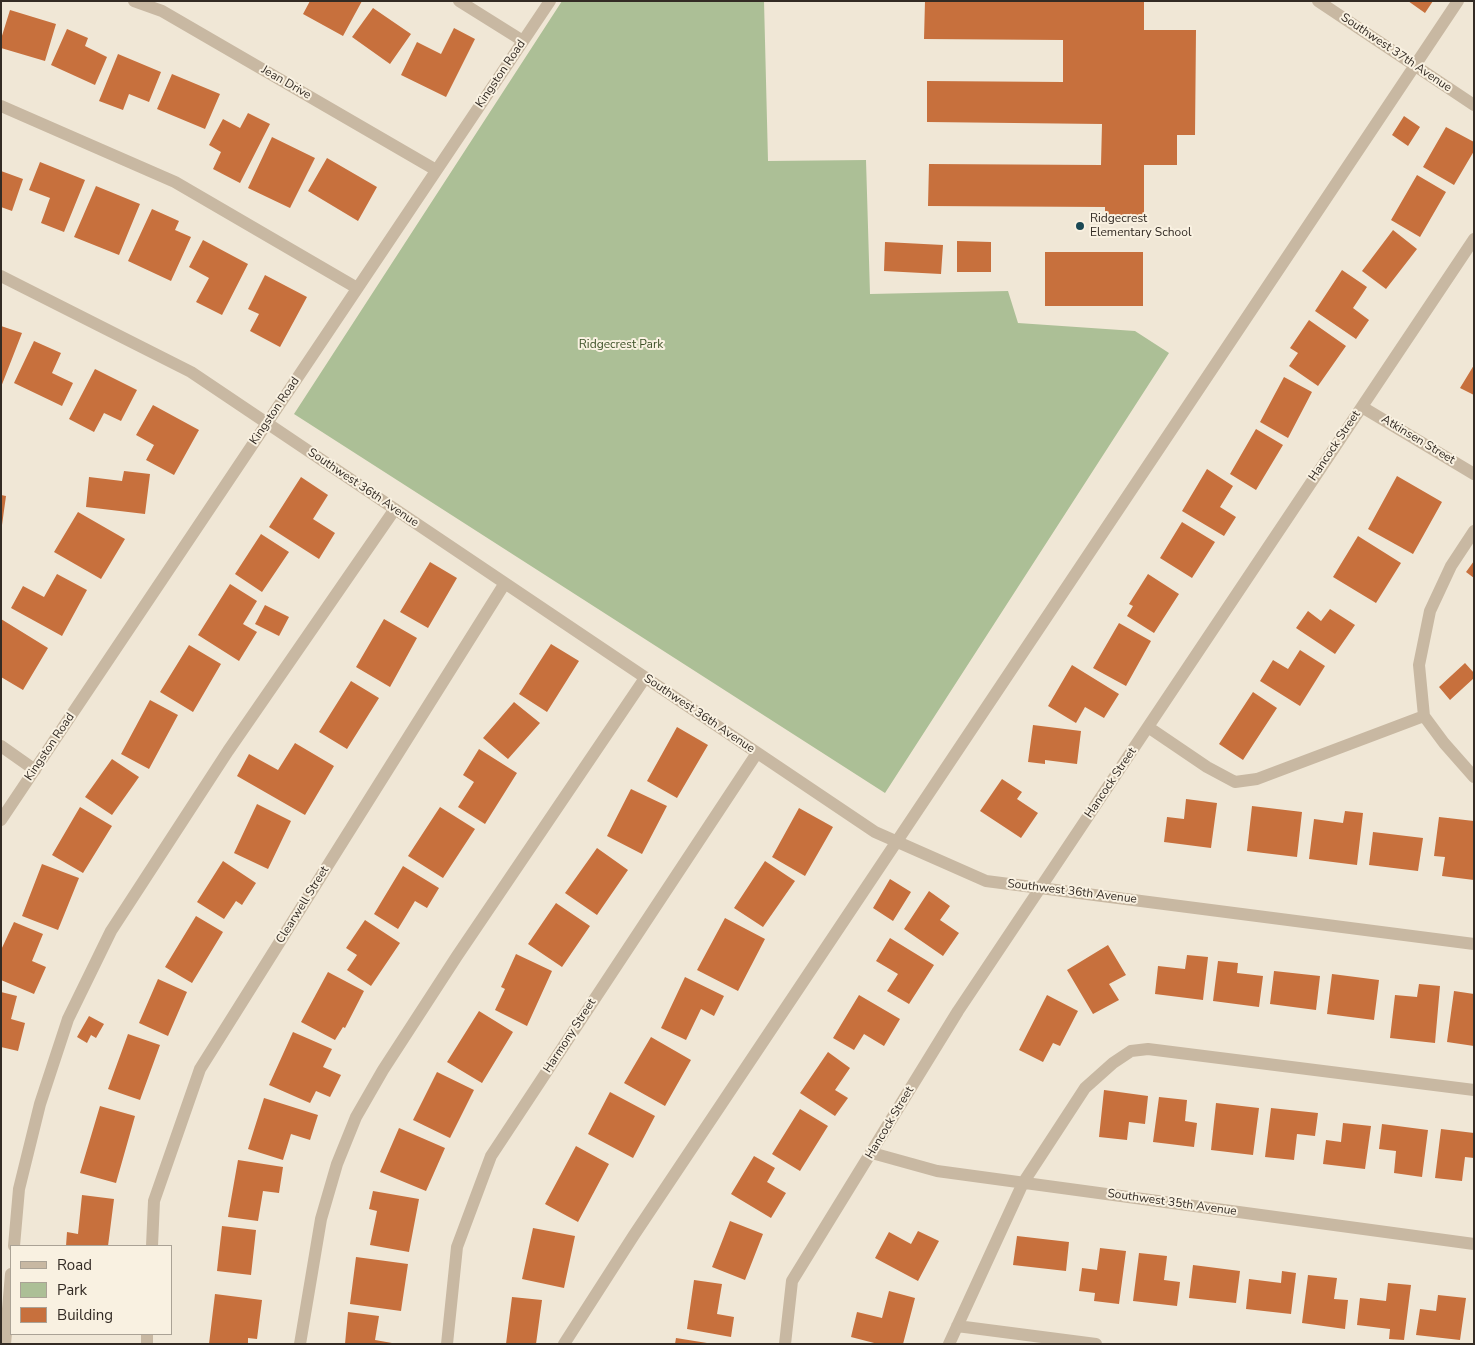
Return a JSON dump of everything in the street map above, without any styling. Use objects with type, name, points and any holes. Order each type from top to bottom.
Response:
[{"type":"street","name":"Jean Drive","points":[[134,1],[162,11],[436,170]]},
{"type":"street","points":[[458,1],[523,41]]},
{"type":"street","name":"Kingston Road","points":[[1,820],[550,1]]},
{"type":"street","name":"Southwest 37th Avenue","points":[[1318,1],[1474,105]]},
{"type":"street","points":[[564,1344],[634,1234],[1458,1]]},
{"type":"street","points":[[1,106],[175,182],[358,288]]},
{"type":"street","name":"Hancock Street","points":[[784,1344],[792,1281],[958,1011],[1474,239]]},
{"type":"street","name":"Southwest 36th Avenue","points":[[1,276],[190,372],[875,832],[896,842],[986,881],[1474,944]]},
{"type":"street","name":"Atkinsen Street","points":[[1362,407],[1474,474]]},
{"type":"street","points":[[14,1245],[19,1189],[40,1104],[68,1019],[111,931],[228,751],[395,509]]},
{"type":"street","points":[[1474,530],[1451,566],[1430,611],[1419,665],[1424,716],[1444,743],[1474,777]]},
{"type":"street","name":"Clearwell Street","points":[[152,1245],[154,1201],[200,1069],[505,584]]},
{"type":"street","points":[[300,1344],[321,1219],[337,1164],[356,1117],[383,1070],[451,964],[645,678]]},
{"type":"street","points":[[1148,726],[1207,767],[1235,782],[1257,779],[1424,716]]},
{"type":"street","points":[[1,746],[35,770]]},
{"type":"street","name":"Harmony Street","points":[[448,1344],[456,1247],[491,1156],[757,753]]},
{"type":"street","points":[[949,1344],[1023,1183],[1085,1088],[1113,1063],[1131,1051],[1148,1049],[1474,1090]]},
{"type":"street","name":"Southwest 35th Avenue","points":[[872,1152],[937,1171],[1474,1244]]},
{"type":"street","points":[[5,1344],[10,1286]]},
{"type":"street","points":[[957,1326],[1096,1344]]},
{"type":"green space","name":"Ridgecrest Park","points":[[562,1],[764,1],[768,161],[866,160],[870,294],[1008,291],[1018,323],[1135,331],[1169,353],[885,793],[294,414]]},
{"type":"building","points":[[310,1],[362,1],[343,36],[303,14]]},
{"type":"building","points":[[925,1],[1144,1],[1144,30],[1196,30],[1195,135],[1177,135],[1177,165],[1144,165],[1144,219],[1105,218],[1105,207],[928,206],[929,164],[1101,165],[1102,124],[927,122],[927,81],[1063,82],[1063,40],[924,39]]},
{"type":"building","points":[[1408,1],[1433,1],[1425,13]]},
{"type":"building","points":[[373,8],[411,34],[390,64],[352,37]]},
{"type":"building","points":[[10,10],[56,24],[45,61],[1,48],[1,39]]},
{"type":"building","points":[[454,28],[475,39],[446,97],[401,75],[417,42],[441,54]]},
{"type":"building","points":[[67,29],[88,38],[85,46],[107,57],[95,85],[51,65]]},
{"type":"building","points":[[118,54],[161,72],[149,102],[129,94],[123,110],[99,101]]},
{"type":"building","points":[[172,74],[220,94],[205,129],[157,109]]},
{"type":"building","points":[[248,113],[270,124],[240,183],[213,169],[221,152],[209,145],[223,119],[240,128]]},
{"type":"building","points":[[1404,116],[1420,127],[1408,146],[1392,135]]},
{"type":"building","points":[[1446,127],[1474,142],[1474,151],[1454,185],[1423,167]]},
{"type":"building","points":[[272,137],[315,158],[290,208],[248,188]]},
{"type":"building","points":[[327,158],[377,187],[358,221],[308,191]]},
{"type":"building","points":[[40,162],[85,180],[64,232],[41,223],[50,198],[29,190]]},
{"type":"building","points":[[1,171],[23,179],[12,211],[1,207]]},
{"type":"building","points":[[1417,175],[1446,192],[1420,237],[1391,220]]},
{"type":"building","points":[[96,186],[140,204],[119,255],[74,237]]},
{"type":"building","points":[[152,209],[179,221],[175,230],[191,237],[171,281],[128,261]]},
{"type":"building","points":[[1393,230],[1417,249],[1386,289],[1362,271]]},
{"type":"building","points":[[203,240],[248,264],[222,315],[196,302],[209,278],[189,267]]},
{"type":"building","points":[[957,241],[991,242],[991,272],[957,272]]},
{"type":"building","points":[[885,242],[943,245],[941,274],[884,271]]},
{"type":"building","points":[[1045,252],[1143,252],[1143,306],[1045,306]]},
{"type":"building","points":[[1342,270],[1367,287],[1353,308],[1369,320],[1356,339],[1315,311]]},
{"type":"building","points":[[265,275],[307,297],[280,347],[250,331],[259,314],[248,309]]},
{"type":"building","points":[[1309,320],[1346,346],[1318,386],[1289,366],[1298,353],[1290,348]]},
{"type":"building","points":[[1,326],[22,333],[1,387]]},
{"type":"building","points":[[34,341],[61,353],[52,373],[73,383],[62,406],[14,383]]},
{"type":"building","points":[[1474,365],[1474,395],[1460,388]]},
{"type":"building","points":[[95,369],[137,390],[121,421],[104,413],[94,432],[69,419]]},
{"type":"building","points":[[1284,377],[1312,392],[1288,438],[1260,422]]},
{"type":"building","points":[[153,405],[199,430],[174,475],[146,460],[154,445],[136,435]]},
{"type":"building","points":[[1256,429],[1283,445],[1256,490],[1230,474]]},
{"type":"building","points":[[1207,469],[1233,486],[1220,507],[1236,517],[1224,536],[1182,511]]},
{"type":"building","points":[[124,471],[150,474],[145,514],[86,507],[89,477],[122,481]]},
{"type":"building","points":[[1397,476],[1442,502],[1413,554],[1368,529]]},
{"type":"building","points":[[301,477],[328,495],[313,519],[335,533],[319,559],[269,527]]},
{"type":"building","points":[[1,495],[6,496],[2,525],[1,525]]},
{"type":"building","points":[[78,512],[125,539],[101,579],[54,552]]},
{"type":"building","points":[[1182,522],[1215,542],[1192,578],[1160,558]]},
{"type":"building","points":[[261,534],[289,552],[262,592],[235,574]]},
{"type":"building","points":[[1358,536],[1401,563],[1376,603],[1333,577]]},
{"type":"building","points":[[1474,561],[1474,578],[1466,572]]},
{"type":"building","points":[[430,562],[457,578],[428,628],[400,612]]},
{"type":"building","points":[[57,574],[87,590],[62,636],[11,608],[23,586],[44,597]]},
{"type":"building","points":[[1148,574],[1179,594],[1154,633],[1127,616],[1133,606],[1129,604]]},
{"type":"building","points":[[230,584],[257,601],[243,624],[257,632],[239,661],[198,635]]},
{"type":"building","points":[[265,605],[289,617],[279,636],[255,624]]},
{"type":"building","points":[[1330,609],[1355,625],[1335,654],[1296,628],[1308,611],[1321,621]]},
{"type":"building","points":[[1,619],[48,648],[23,690],[1,677]]},
{"type":"building","points":[[384,619],[417,638],[390,687],[356,667]]},
{"type":"building","points":[[1119,623],[1151,641],[1126,686],[1093,668]]},
{"type":"building","points":[[551,644],[579,661],[547,712],[519,694]]},
{"type":"building","points":[[189,645],[221,664],[193,712],[160,692]]},
{"type":"building","points":[[1300,650],[1325,666],[1300,706],[1260,681],[1273,660],[1288,669]]},
{"type":"building","points":[[1465,663],[1474,673],[1474,678],[1450,700],[1439,687]]},
{"type":"building","points":[[1072,665],[1119,694],[1104,718],[1085,707],[1076,723],[1048,706]]},
{"type":"building","points":[[351,681],[379,698],[347,749],[319,732]]},
{"type":"building","points":[[1253,692],[1277,708],[1243,760],[1219,744]]},
{"type":"building","points":[[150,700],[178,715],[149,769],[121,754]]},
{"type":"building","points":[[514,702],[540,723],[508,759],[483,738]]},
{"type":"building","points":[[1033,725],[1081,731],[1077,764],[1045,760],[1045,764],[1028,762]]},
{"type":"building","points":[[677,727],[708,745],[677,798],[647,781]]},
{"type":"building","points":[[295,743],[334,766],[305,815],[237,776],[249,754],[278,770]]},
{"type":"building","points":[[479,749],[517,773],[485,824],[458,807],[474,782],[463,775]]},
{"type":"building","points":[[112,759],[139,777],[112,815],[85,797]]},
{"type":"building","points":[[1002,779],[1022,792],[1017,799],[1038,813],[1021,838],[980,811]]},
{"type":"building","points":[[631,789],[667,806],[642,854],[607,836]]},
{"type":"building","points":[[1186,799],[1217,803],[1211,848],[1164,842],[1167,817],[1184,819]]},
{"type":"building","points":[[257,804],[291,821],[268,869],[234,853]]},
{"type":"building","points":[[1252,806],[1302,812],[1297,857],[1247,851]]},
{"type":"building","points":[[80,807],[112,826],[83,873],[52,855]]},
{"type":"building","points":[[440,807],[475,829],[443,878],[408,856]]},
{"type":"building","points":[[799,808],[833,827],[805,876],[772,857]]},
{"type":"building","points":[[1345,811],[1363,813],[1357,865],[1309,859],[1314,819],[1343,823]]},
{"type":"building","points":[[1439,817],[1474,821],[1474,880],[1442,876],[1445,857],[1434,856]]},
{"type":"building","points":[[1373,832],[1423,838],[1418,871],[1369,865]]},
{"type":"building","points":[[597,848],[628,870],[597,915],[565,893]]},
{"type":"building","points":[[223,861],[256,883],[242,905],[236,901],[224,919],[197,902]]},
{"type":"building","points":[[765,861],[795,881],[763,927],[734,908]]},
{"type":"building","points":[[42,864],[79,878],[58,930],[22,916]]},
{"type":"building","points":[[403,866],[439,888],[427,908],[415,901],[398,929],[374,914]]},
{"type":"building","points":[[890,879],[911,892],[893,921],[873,908]]},
{"type":"building","points":[[929,891],[950,906],[940,920],[959,933],[943,956],[904,929]]},
{"type":"building","points":[[556,903],[590,926],[562,967],[528,944]]},
{"type":"building","points":[[196,916],[223,932],[192,983],[165,967]]},
{"type":"building","points":[[725,918],[765,939],[738,991],[697,970]]},
{"type":"building","points":[[365,920],[400,943],[371,986],[347,970],[357,955],[346,948]]},
{"type":"building","points":[[14,922],[43,934],[32,961],[46,967],[34,994],[1,980],[1,950]]},
{"type":"building","points":[[890,938],[934,965],[909,1004],[887,991],[898,974],[876,961]]},
{"type":"building","points":[[1108,945],[1126,975],[1109,984],[1119,1000],[1093,1014],[1067,970]]},
{"type":"building","points":[[516,954],[552,971],[527,1026],[495,1010],[505,989],[501,987]]},
{"type":"building","points":[[1187,955],[1208,957],[1203,1000],[1155,994],[1158,966],[1185,969]]},
{"type":"building","points":[[1218,961],[1238,963],[1237,973],[1263,976],[1259,1007],[1213,1001]]},
{"type":"building","points":[[1274,971],[1320,976],[1316,1010],[1270,1004]]},
{"type":"building","points":[[328,972],[364,991],[345,1028],[343,1027],[335,1040],[301,1022]]},
{"type":"building","points":[[1332,974],[1379,980],[1374,1020],[1327,1014]]},
{"type":"building","points":[[685,977],[724,996],[714,1016],[701,1009],[686,1040],[661,1028]]},
{"type":"building","points":[[158,979],[187,992],[168,1036],[139,1023]]},
{"type":"building","points":[[1419,984],[1440,986],[1435,1043],[1390,1038],[1395,995],[1417,997]]},
{"type":"building","points":[[1454,991],[1474,994],[1474,1046],[1447,1042]]},
{"type":"building","points":[[1,992],[17,996],[11,1019],[25,1023],[18,1051],[1,1047]]},
{"type":"building","points":[[859,995],[900,1019],[884,1046],[864,1034],[854,1050],[833,1038]]},
{"type":"building","points":[[1047,995],[1078,1011],[1060,1046],[1053,1043],[1043,1062],[1019,1050]]},
{"type":"building","points":[[479,1011],[513,1032],[482,1083],[447,1062]]},
{"type":"building","points":[[89,1016],[104,1024],[96,1038],[91,1035],[87,1043],[77,1037]]},
{"type":"building","points":[[293,1032],[332,1049],[323,1067],[341,1075],[330,1097],[316,1091],[310,1103],[269,1085]]},
{"type":"building","points":[[128,1034],[160,1045],[140,1100],[108,1089]]},
{"type":"building","points":[[651,1037],[691,1060],[665,1106],[624,1083]]},
{"type":"building","points":[[828,1052],[850,1068],[835,1090],[848,1098],[835,1116],[800,1093]]},
{"type":"building","points":[[437,1072],[474,1090],[450,1138],[413,1120]]},
{"type":"building","points":[[1104,1090],[1148,1096],[1145,1124],[1129,1122],[1127,1140],[1099,1137]]},
{"type":"building","points":[[610,1092],[655,1116],[633,1158],[588,1134]]},
{"type":"building","points":[[1159,1097],[1187,1100],[1185,1121],[1197,1123],[1194,1147],[1153,1142]]},
{"type":"building","points":[[264,1098],[318,1115],[310,1140],[291,1134],[283,1160],[248,1149]]},
{"type":"building","points":[[1216,1103],[1259,1108],[1253,1155],[1211,1150]]},
{"type":"building","points":[[100,1106],[135,1116],[116,1183],[80,1173]]},
{"type":"building","points":[[1271,1108],[1318,1113],[1315,1136],[1297,1134],[1294,1160],[1265,1157]]},
{"type":"building","points":[[800,1109],[828,1126],[800,1171],[772,1154]]},
{"type":"building","points":[[1343,1123],[1371,1126],[1365,1169],[1323,1164],[1326,1140],[1341,1142]]},
{"type":"building","points":[[1382,1124],[1428,1130],[1422,1177],[1394,1173],[1396,1151],[1379,1149]]},
{"type":"building","points":[[399,1128],[445,1148],[426,1191],[380,1172]]},
{"type":"building","points":[[1441,1129],[1474,1133],[1474,1158],[1465,1157],[1462,1181],[1435,1178]]},
{"type":"building","points":[[576,1146],[609,1164],[578,1222],[545,1204]]},
{"type":"building","points":[[754,1156],[775,1168],[767,1182],[786,1193],[771,1218],[731,1194]]},
{"type":"building","points":[[238,1160],[283,1167],[279,1193],[263,1191],[258,1221],[228,1217]]},
{"type":"building","points":[[373,1191],[419,1199],[409,1252],[370,1245],[377,1211],[369,1209]]},
{"type":"building","points":[[82,1195],[114,1199],[108,1245],[66,1245],[67,1232],[78,1234]]},
{"type":"building","points":[[730,1221],[763,1234],[745,1280],[712,1267]]},
{"type":"building","points":[[222,1226],[256,1230],[251,1275],[217,1271]]},
{"type":"building","points":[[533,1228],[575,1236],[564,1288],[522,1279]]},
{"type":"building","points":[[918,1231],[939,1241],[918,1281],[875,1258],[889,1232],[911,1244]]},
{"type":"building","points":[[1017,1236],[1069,1242],[1066,1271],[1013,1265]]},
{"type":"building","points":[[1100,1248],[1126,1251],[1119,1304],[1094,1301],[1095,1293],[1079,1291],[1082,1268],[1097,1270]]},
{"type":"building","points":[[1139,1253],[1167,1256],[1164,1280],[1180,1282],[1177,1306],[1133,1301]]},
{"type":"building","points":[[356,1257],[408,1264],[401,1311],[350,1304]]},
{"type":"building","points":[[1193,1265],[1240,1271],[1236,1303],[1189,1298]]},
{"type":"building","points":[[1282,1271],[1296,1273],[1291,1314],[1246,1309],[1249,1279],[1281,1283]]},
{"type":"building","points":[[1308,1275],[1337,1278],[1334,1299],[1348,1300],[1345,1329],[1302,1323]]},
{"type":"building","points":[[694,1280],[722,1284],[717,1314],[734,1317],[731,1337],[687,1329]]},
{"type":"building","points":[[1388,1283],[1411,1285],[1404,1340],[1389,1339],[1390,1329],[1357,1325],[1360,1298],[1386,1301]]},
{"type":"building","points":[[889,1291],[915,1298],[903,1344],[878,1344],[851,1337],[857,1312],[882,1318]]},
{"type":"building","points":[[215,1294],[262,1300],[257,1339],[248,1338],[248,1344],[209,1344]]},
{"type":"building","points":[[1438,1295],[1466,1298],[1460,1340],[1416,1335],[1420,1309],[1436,1311]]},
{"type":"building","points":[[512,1297],[542,1300],[536,1344],[506,1344]]},
{"type":"building","points":[[348,1312],[379,1316],[375,1340],[392,1344],[345,1344]]},
{"type":"building","points":[[676,1338],[707,1343],[707,1344],[675,1344]]},
{"type":"place","name":"Ridgecrest Elementary School","points":[[1080,226]]}]
